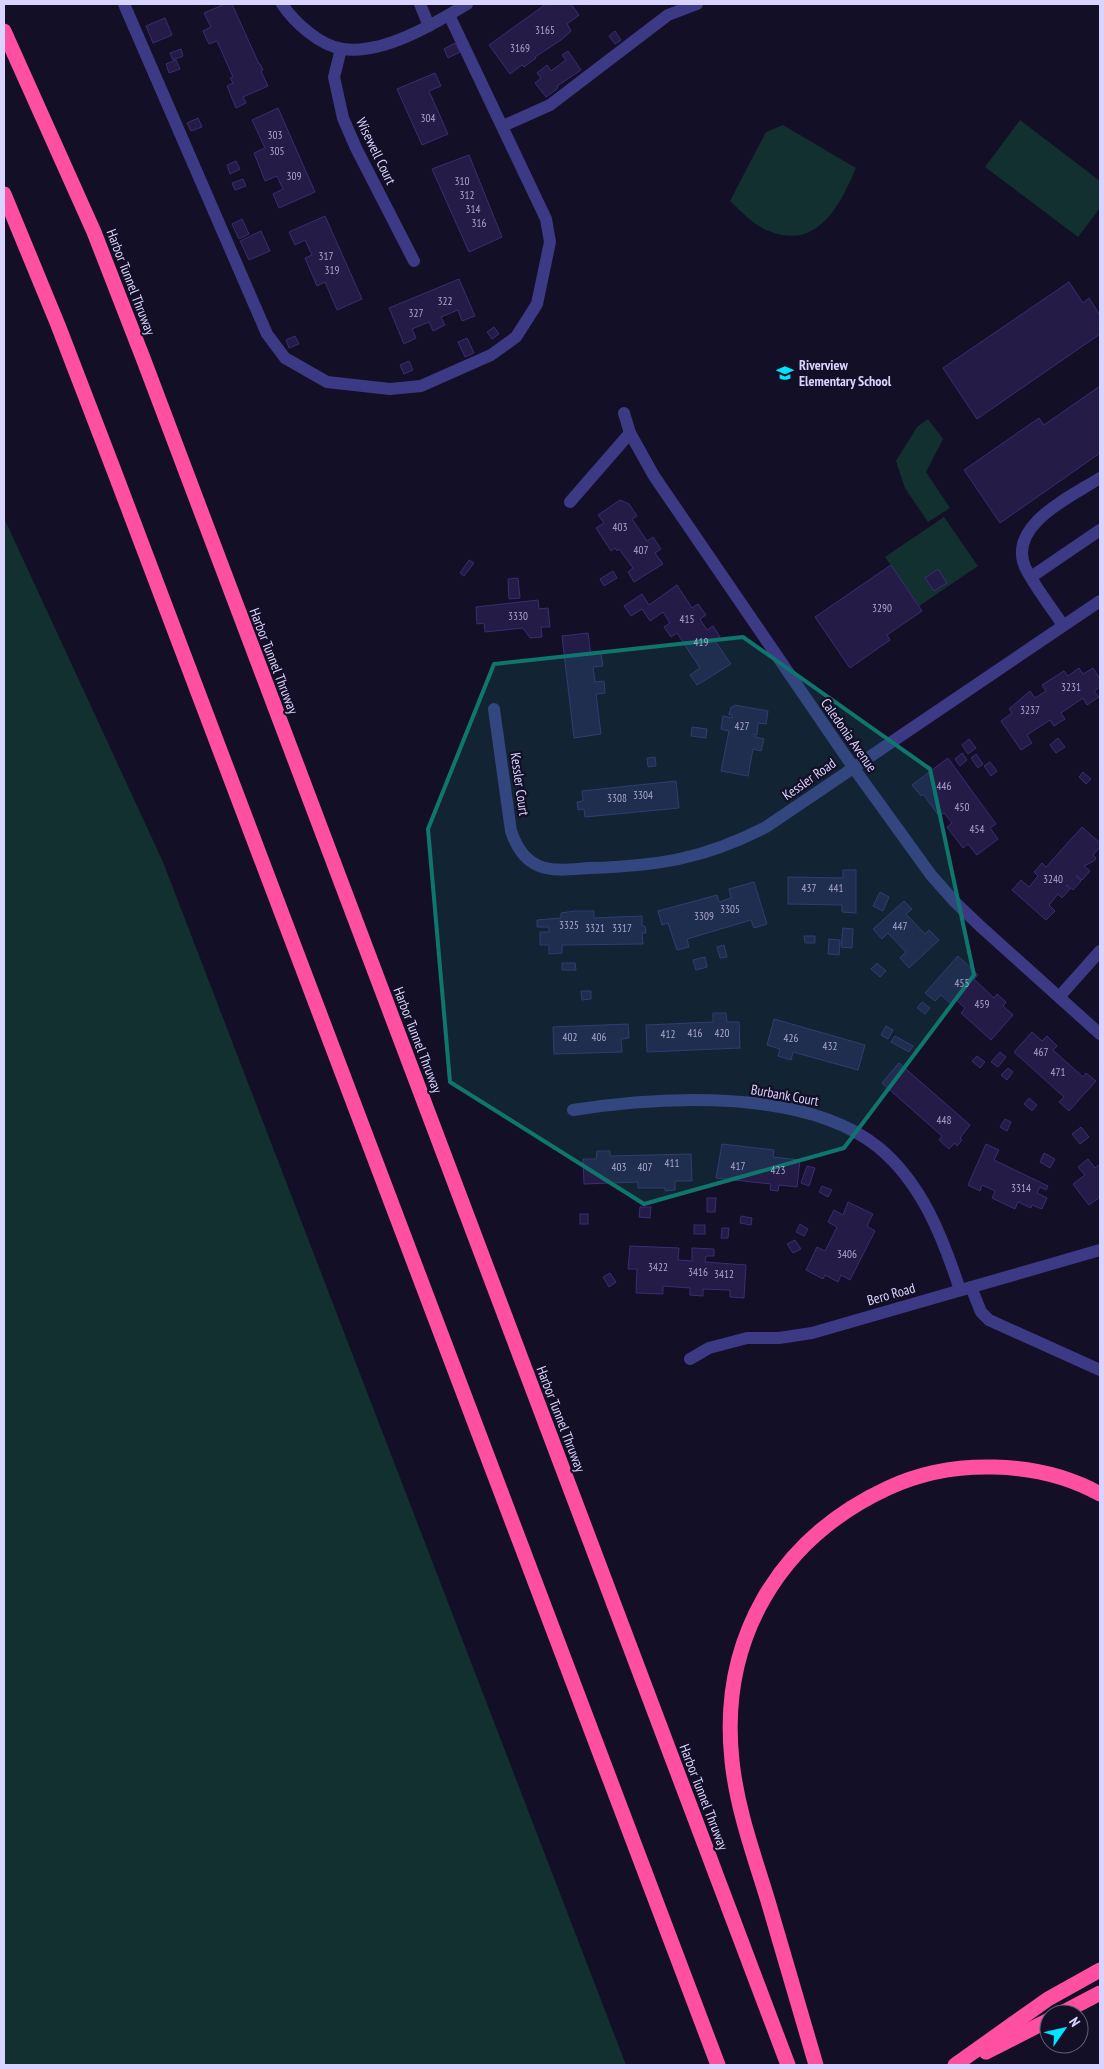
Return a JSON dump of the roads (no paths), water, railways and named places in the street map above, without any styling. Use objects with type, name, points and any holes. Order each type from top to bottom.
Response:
[{"type":"highway","name":"Harbor Tunnel Thruway","points":[[4,31],[90,223],[143,358],[788,2065]]},
{"type":"highway","points":[[4,194],[58,325],[106,450],[718,2065]]},
{"type":"highway","points":[[816,2065],[745,1823],[732,1762],[730,1705],[741,1648],[752,1620],[766,1593],[814,1534],[851,1507],[893,1486],[943,1472],[990,1467],[1016,1469],[1041,1474],[1065,1480],[1100,1494]]},
{"type":"highway","points":[[955,2065],[1048,1999],[1100,1970]]},
{"type":"highway","points":[[1079,2004],[1100,1993]]},
{"type":"highway","points":[[961,2065],[1039,2025]]},
{"type":"street","points":[[124,4],[267,334],[285,358],[327,382],[390,389],[421,386],[491,355],[516,337],[537,304],[550,242],[546,219],[449,15]]},
{"type":"street","points":[[282,4],[300,26],[319,39],[341,49],[360,50],[399,39],[429,26],[467,4]]},
{"type":"street","points":[[420,4],[429,26]]},
{"type":"street","points":[[503,126],[550,105],[668,14],[697,4]]},
{"type":"street","name":"Wisewell Court","points":[[341,49],[334,77],[343,118],[356,148],[414,261]]},
{"type":"street","name":"Caledonia Avenue","points":[[624,413],[630,433],[654,476],[853,767],[908,844],[955,902],[1100,1034]]},
{"type":"street","points":[[570,502],[630,433]]},
{"type":"street","points":[[1063,625],[1024,565],[1021,547],[1027,532],[1039,518],[1100,478]]},
{"type":"street","points":[[1031,577],[1100,530]]},
{"type":"street","name":"Kessler Road","points":[[528,859],[539,866],[555,869],[646,866],[694,857],[738,842],[766,827],[1100,601]]},
{"type":"street","name":"Kessler Court","points":[[494,709],[511,832],[515,842],[528,859]]},
{"type":"street","points":[[1059,997],[1100,951]]},
{"type":"street","name":"Burbank Court","points":[[573,1110],[646,1102],[724,1101],[800,1110],[857,1132],[879,1148],[899,1169],[918,1194],[944,1241],[966,1288],[989,1320],[1100,1370]]},
{"type":"street","name":"Bero Road","points":[[690,1359],[710,1348],[728,1342],[747,1338],[779,1338],[812,1333],[1100,1250]]},
{"type":"place","name":"Riverview Elementary School","points":[[785,373]]}]
